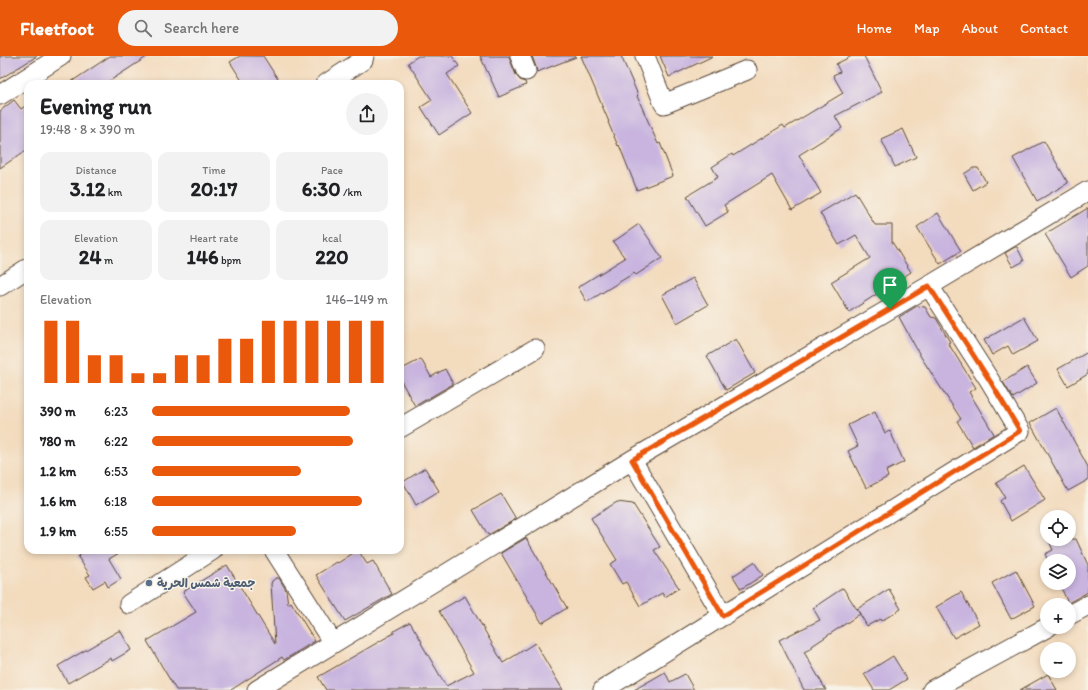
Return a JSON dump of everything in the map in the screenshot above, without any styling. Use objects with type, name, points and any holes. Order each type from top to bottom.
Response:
[{"type":"street","points":[[0,95],[62,56]]},
{"type":"street","points":[[332,80],[363,60],[364,56]]},
{"type":"street","points":[[645,56],[664,104],[748,70]]},
{"type":"street","points":[[257,690],[632,460],[1088,191]]},
{"type":"street","points":[[0,286],[24,271]]},
{"type":"street","points":[[603,690],[1020,431],[929,286]]},
{"type":"street","points":[[404,426],[535,349]]},
{"type":"street","points":[[632,460],[723,616]]},
{"type":"street","points":[[129,604],[206,554]]},
{"type":"street","points":[[277,554],[333,643]]},
{"type":"street","points":[[1076,611],[1088,605]]},
{"type":"street","points":[[932,690],[1040,631]]},
{"type":"building","points":[[0,56],[37,56],[0,79]]},
{"type":"building","points":[[110,56],[148,56],[111,80],[74,80]]},
{"type":"building","points":[[240,56],[263,56],[278,80],[241,80],[230,62]]},
{"type":"building","points":[[418,56],[452,56],[459,66],[447,74],[472,113],[439,135],[421,107],[432,100],[408,63]]},
{"type":"building","points":[[480,56],[509,56],[516,75],[520,80],[525,82],[526,85],[499,97]]},
{"type":"building","points":[[532,56],[576,56],[576,57],[537,72]]},
{"type":"building","points":[[581,56],[621,56],[638,95],[637,96],[658,144],[660,143],[673,176],[637,190]]},
{"type":"building","points":[[660,56],[713,56],[669,77]]},
{"type":"building","points":[[852,56],[864,56],[882,92],[835,116],[842,128],[799,155],[821,193],[792,210],[772,175],[724,205],[728,212],[705,226],[687,196],[718,177],[712,167],[732,154],[733,156],[783,125],[785,128],[843,93],[833,75],[840,72],[836,64]]},
{"type":"building","points":[[14,100],[21,109],[24,107],[24,152],[0,168],[0,111]]},
{"type":"building","points":[[903,129],[916,157],[895,167],[881,139]]},
{"type":"building","points":[[1044,141],[1068,183],[1037,201],[1013,158]]},
{"type":"building","points":[[973,168],[978,168],[986,182],[973,190],[964,174]]},
{"type":"building","points":[[855,192],[875,225],[892,225],[892,242],[911,272],[849,312],[831,282],[870,258],[856,235],[839,245],[820,213]]},
{"type":"building","points":[[1088,208],[1088,266],[1071,277],[1045,234]]},
{"type":"building","points":[[938,213],[961,251],[940,264],[917,227]]},
{"type":"building","points":[[639,224],[662,258],[636,275],[634,273],[587,302],[578,287],[625,258],[613,242]]},
{"type":"building","points":[[1017,247],[1024,261],[1013,267],[1005,253]]},
{"type":"building","points":[[693,278],[708,305],[677,323],[662,295]]},
{"type":"building","points":[[917,306],[925,307],[931,317],[936,318],[950,342],[948,343],[976,388],[969,392],[994,434],[973,447],[957,421],[961,419],[921,357],[899,317]]},
{"type":"building","points":[[1024,317],[1038,341],[1013,355],[1008,346],[992,355],[984,340]]},
{"type":"building","points":[[736,339],[755,373],[726,390],[707,356]]},
{"type":"building","points":[[1088,352],[1088,374],[1068,386],[1058,369]]},
{"type":"building","points":[[421,359],[431,377],[445,369],[453,384],[415,406],[404,386],[404,368]]},
{"type":"building","points":[[1027,367],[1037,383],[1013,398],[1003,382]]},
{"type":"building","points":[[1056,408],[1088,467],[1088,480],[1068,491],[1030,423]]},
{"type":"building","points":[[875,412],[885,433],[890,431],[904,462],[886,471],[888,477],[866,488],[848,451],[858,446],[848,425]]},
{"type":"building","points":[[1024,466],[1045,500],[1011,521],[1000,501],[1005,497],[996,483]]},
{"type":"building","points":[[425,468],[439,491],[416,505],[404,481]]},
{"type":"building","points":[[501,494],[516,519],[488,535],[473,510]]},
{"type":"building","points":[[617,502],[633,504],[660,547],[654,550],[679,588],[665,597],[662,593],[640,606],[626,582],[622,584],[610,564],[617,560],[591,518]]},
{"type":"building","points":[[526,538],[567,608],[542,623],[501,553]]},
{"type":"building","points":[[1076,539],[1088,565],[1088,592],[1076,599],[1066,598],[1062,590],[1076,590],[1076,554],[1045,554],[1053,550],[1051,546],[1076,546]]},
{"type":"building","points":[[81,554],[117,554],[109,559],[121,579],[108,587],[105,581],[93,588],[86,577],[90,575],[78,557]]},
{"type":"building","points":[[352,554],[361,554],[367,564],[373,561],[392,594],[345,621],[316,575],[337,562],[338,563]]},
{"type":"building","points":[[754,562],[763,575],[741,589],[733,576]]},
{"type":"building","points":[[227,565],[275,644],[271,584],[276,578],[279,578],[286,590],[288,604],[291,602],[315,641],[284,660],[282,657],[231,690],[176,690],[147,641],[196,612],[183,592]]},
{"type":"building","points":[[1016,570],[1035,606],[1011,619],[992,583]]},
{"type":"building","points":[[843,588],[860,614],[804,652],[826,690],[804,690],[779,640],[820,620],[813,608]]},
{"type":"building","points":[[889,589],[901,609],[881,621],[880,619],[867,626],[857,609]]},
{"type":"building","points":[[961,592],[979,624],[954,638],[936,607]]},
{"type":"building","points":[[465,596],[503,663],[535,643],[563,690],[326,690],[318,677],[394,633],[394,631],[410,622],[446,686],[474,672],[439,611]]},
{"type":"building","points":[[120,630],[131,650],[112,661],[111,658],[68,683],[58,666]]},
{"type":"building","points":[[893,656],[907,679],[889,690],[874,690],[864,674]]},
{"type":"building","points":[[665,672],[670,682],[685,674],[694,690],[634,690]]},
{"type":"building","points":[[1041,678],[1050,678],[1057,690],[1020,690]]},
{"type":"place","name":"جمعية شمس الحرية","points":[[149,583]]},
{"type":"route","points":[[929,286],[1020,431],[723,616],[632,460],[890,309],[929,286]]}]
